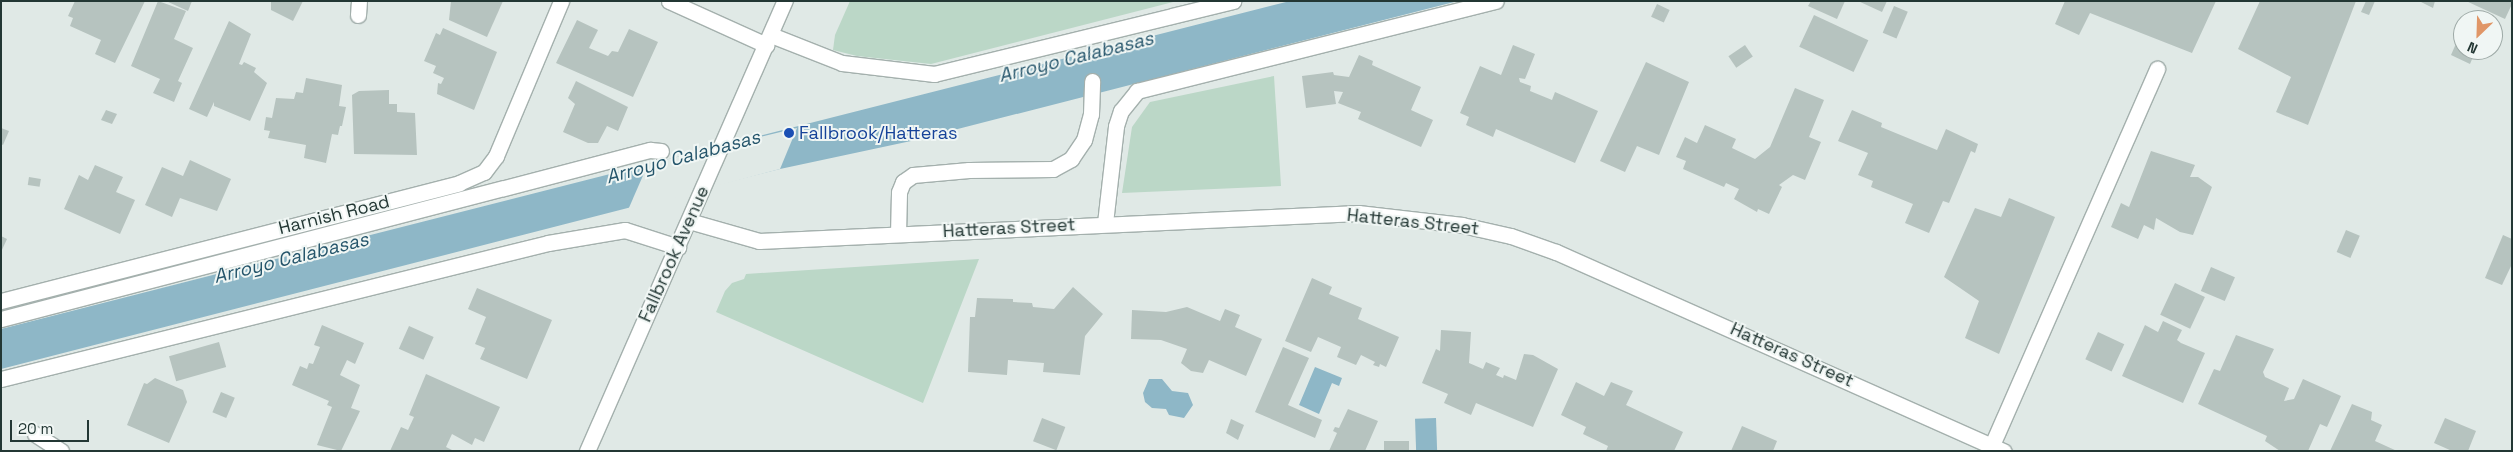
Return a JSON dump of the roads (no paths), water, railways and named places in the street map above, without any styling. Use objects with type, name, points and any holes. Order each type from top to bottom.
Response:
[{"type":"street","name":"Harnish Road","points":[[1,301],[459,184],[484,172],[496,156],[561,1]]},
{"type":"street","points":[[669,1],[769,40],[842,63],[934,74],[1234,1]]},
{"type":"street","name":"Fallbrook Avenue","points":[[587,451],[785,1]]},
{"type":"street","points":[[1105,223],[1116,126],[1121,111],[1137,91],[1496,1]]},
{"type":"street","points":[[1998,448],[2157,69]]},
{"type":"street","points":[[898,234],[899,192],[903,182],[913,175],[970,170],[1054,169],[1071,159],[1084,140],[1089,123],[1092,81]]},
{"type":"street","points":[[1,319],[650,150],[661,151]]},
{"type":"street","name":"Hatteras Street","points":[[689,221],[759,241],[1105,223],[1358,213],[1462,225],[1511,236],[1759,340],[1998,448]]},
{"type":"street","points":[[1,379],[558,241],[625,230],[678,247]]},
{"type":"street","points":[[35,434],[61,451]]},
{"type":"water","name":"Arroyo Calabasas","points":[[1290,1],[1458,1],[911,141],[780,169],[1,369],[1,329]]},
{"type":"water","points":[[1315,367],[1342,378],[1339,386],[1332,383],[1319,414],[1299,405]]},
{"type":"water","points":[[1149,379],[1162,379],[1172,391],[1188,393],[1193,405],[1184,418],[1169,415],[1166,409],[1152,408],[1145,402],[1143,393]]},
{"type":"water","points":[[1436,418],[1437,451],[1416,451],[1415,419]]},
{"type":"place","name":"Fallbrook/Hatteras","points":[[789,133]]}]
